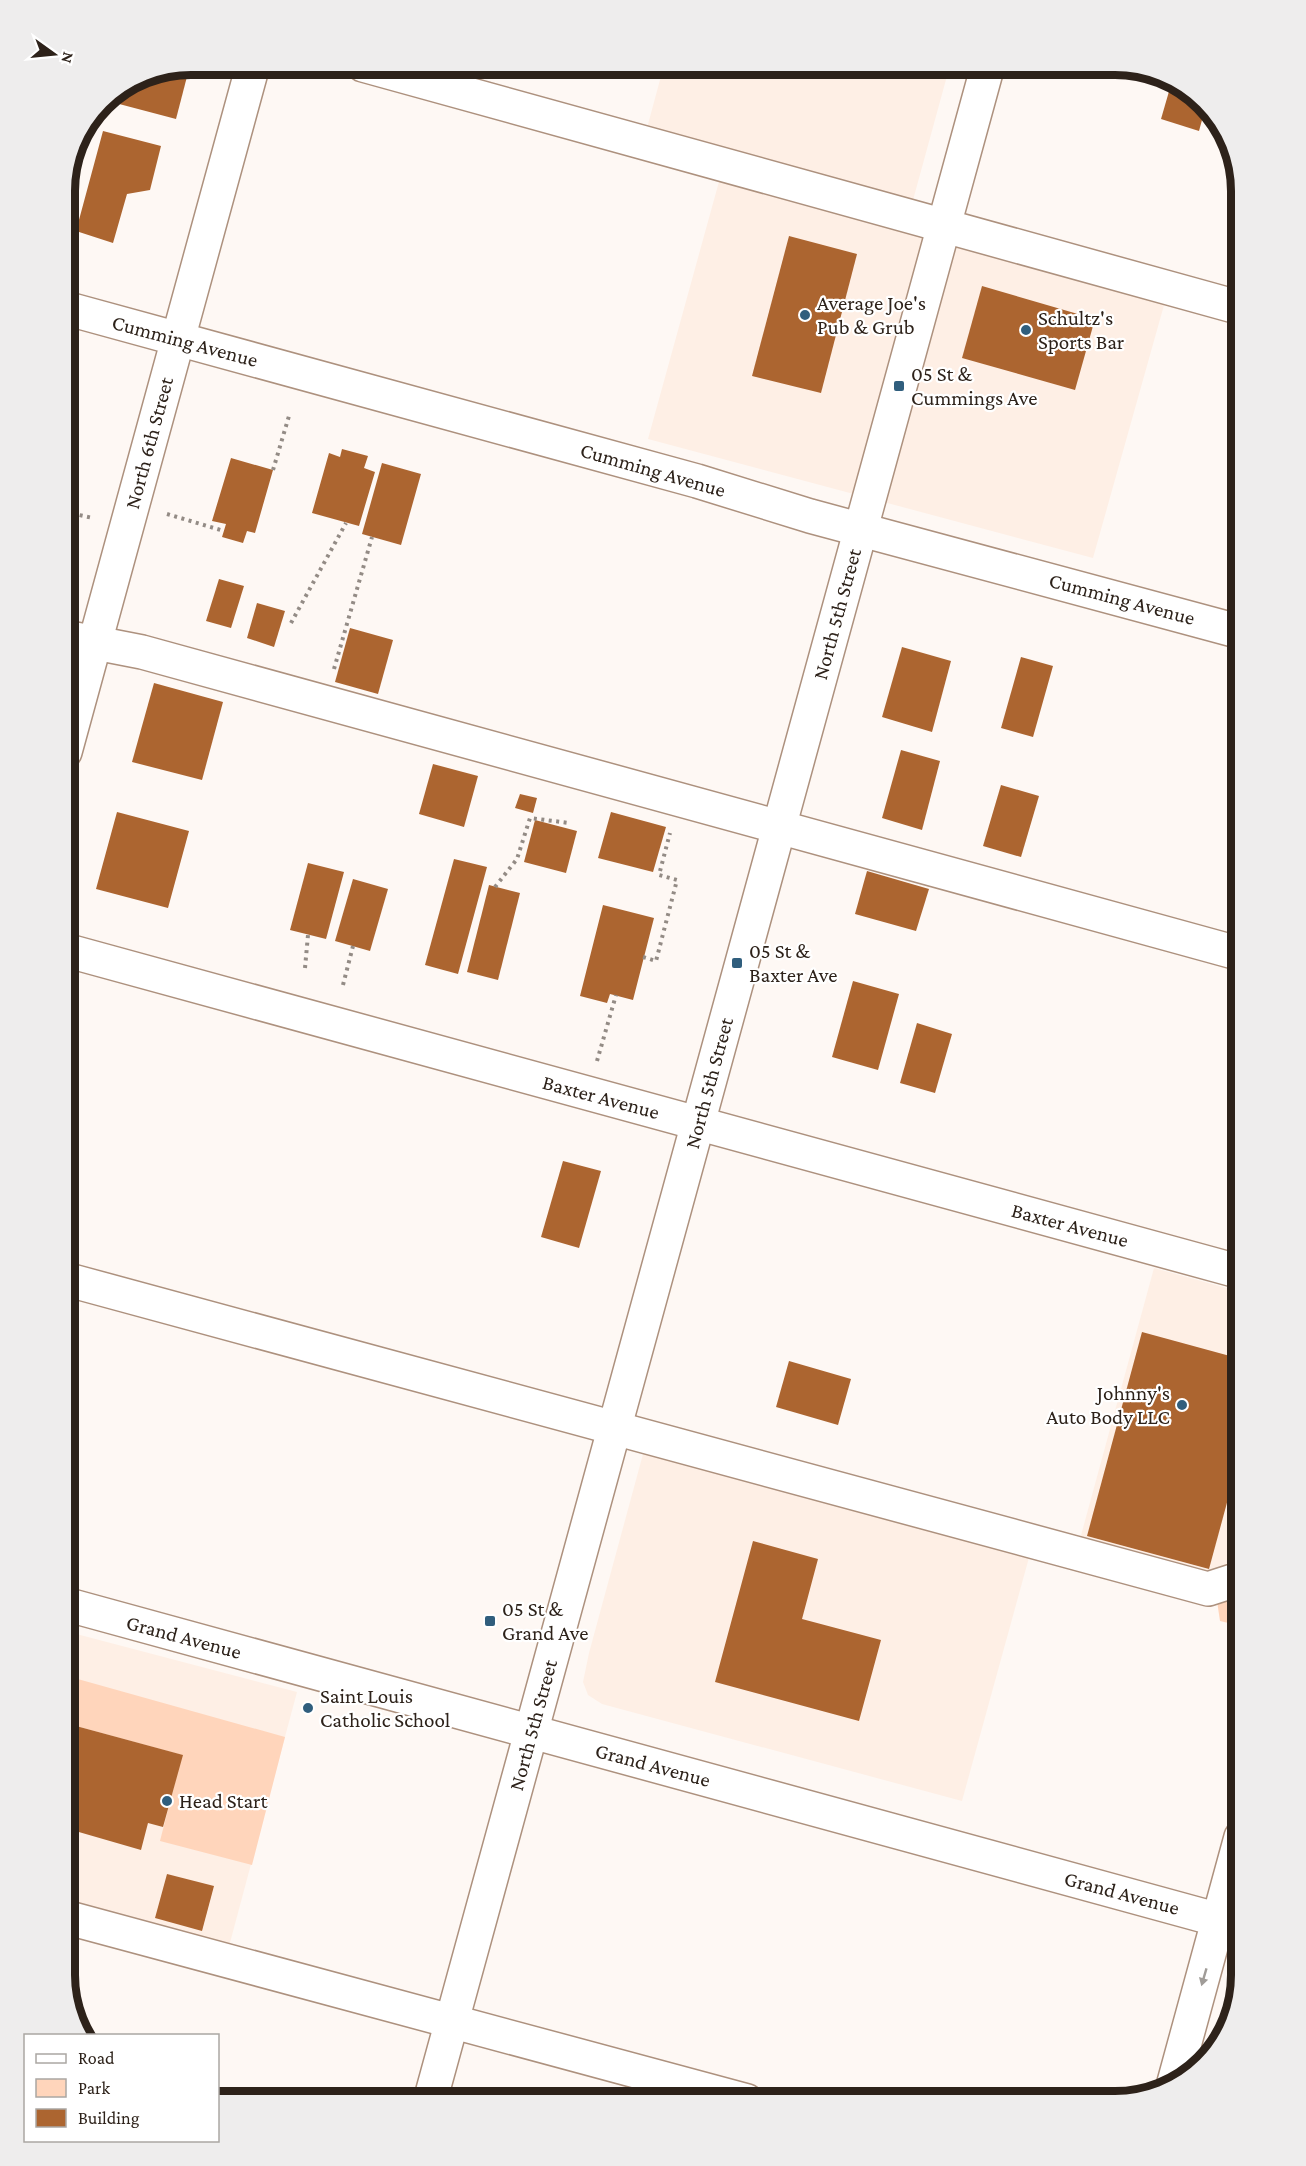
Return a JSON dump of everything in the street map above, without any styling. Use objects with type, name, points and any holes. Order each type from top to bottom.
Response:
[{"type":"main road","name":"North 6th Street","points":[[75,677],[80,639],[132,505],[250,75]]},
{"type":"main road","points":[[403,75],[1231,305]]},
{"type":"main road","name":"North 5th Street","points":[[433,2091],[985,75]]},
{"type":"main road","name":"Cumming Avenue","points":[[75,311],[697,481],[860,530],[1231,629]]},
{"type":"main road","points":[[80,639],[128,648],[1231,951]]},
{"type":"main road","name":"Baxter Avenue","points":[[75,953],[1231,1269]]},
{"type":"main road","points":[[75,1282],[1208,1589],[1231,1582]]},
{"type":"main road","name":"Grand Avenue","points":[[75,1607],[1231,1923]]},
{"type":"main road","points":[[75,1920],[709,2091]]},
{"type":"main road","points":[[1178,2073],[1231,1923]]},
{"type":"path","points":[[273,470],[289,416]]},
{"type":"path","points":[[132,505],[224,531]]},
{"type":"path","points":[[291,623],[346,523]]},
{"type":"path","points":[[325,703],[372,537]]},
{"type":"path","points":[[495,886],[517,859],[530,818],[569,823]]},
{"type":"path","points":[[643,957],[656,961],[677,880],[658,875],[670,833]]},
{"type":"path","points":[[304,968],[308,935]]},
{"type":"path","points":[[343,985],[353,946]]},
{"type":"path","points":[[588,1093],[616,995]]},
{"type":"shaded area","points":[[661,75],[947,75],[907,222],[1166,298],[1093,558],[648,439],[720,178],[647,128]]},
{"type":"shaded area","name":"Johnny's Auto Body LLC","points":[[1154,1268],[1231,1289],[1231,1568],[1216,1576],[1080,1539]]},
{"type":"shaded area","points":[[646,1443],[1030,1554],[962,1801],[602,1704],[588,1695],[583,1682],[589,1653]]},
{"type":"shaded area","name":"Head Start","points":[[75,1634],[297,1692],[227,1954],[75,1912]]},
{"type":"green space","points":[[1231,1595],[1231,1624],[1220,1621],[1217,1601]]},
{"type":"green space","points":[[75,1678],[285,1737],[252,1865],[160,1841],[182,1755],[75,1726]]},
{"type":"building","points":[[187,75],[176,119],[115,103],[126,94],[153,81]]},
{"type":"building","points":[[1170,89],[1180,94],[1203,115],[1199,131],[1161,119]]},
{"type":"building","points":[[103,131],[161,146],[150,190],[127,194],[113,243],[76,231]]},
{"type":"building","name":"Average Joe's Pub & Grub","points":[[789,236],[857,254],[821,393],[752,376]]},
{"type":"building","points":[[982,286],[1095,319],[1075,390],[962,358]]},
{"type":"building","points":[[342,449],[368,456],[364,468],[375,472],[359,526],[312,513],[329,453],[340,457]]},
{"type":"building","points":[[231,458],[273,470],[255,533],[247,531],[243,543],[222,537],[226,524],[212,521]]},
{"type":"building","points":[[382,463],[421,474],[401,545],[362,534]]},
{"type":"building","points":[[219,579],[244,586],[231,628],[206,621]]},
{"type":"building","points":[[257,603],[285,611],[274,647],[247,638]]},
{"type":"building","points":[[350,628],[393,640],[378,694],[335,682]]},
{"type":"building","points":[[902,647],[951,661],[932,732],[882,717]]},
{"type":"building","points":[[1021,657],[1053,666],[1033,737],[1001,728]]},
{"type":"building","points":[[154,683],[223,702],[202,780],[132,762]]},
{"type":"building","points":[[901,750],[940,761],[922,830],[882,818]]},
{"type":"building","points":[[433,764],[478,776],[464,827],[419,814]]},
{"type":"building","points":[[1001,785],[1039,796],[1021,857],[983,846]]},
{"type":"building","points":[[520,794],[537,798],[533,813],[515,808]]},
{"type":"building","points":[[117,812],[189,831],[168,908],[96,889]]},
{"type":"building","points":[[611,812],[666,827],[653,872],[598,858]]},
{"type":"building","points":[[535,820],[577,831],[566,873],[524,862]]},
{"type":"building","points":[[454,859],[487,867],[458,974],[425,965]]},
{"type":"building","points":[[308,863],[344,872],[326,939],[290,930]]},
{"type":"building","points":[[867,871],[929,889],[916,931],[855,914]]},
{"type":"building","points":[[353,879],[388,889],[370,951],[335,941]]},
{"type":"building","points":[[489,885],[520,893],[498,980],[467,972]]},
{"type":"building","points":[[603,905],[654,918],[633,1000],[610,994],[607,1003],[580,996]]},
{"type":"building","points":[[853,981],[899,994],[878,1070],[832,1057]]},
{"type":"building","points":[[917,1023],[952,1034],[935,1093],[900,1083]]},
{"type":"building","points":[[563,1161],[601,1171],[579,1248],[541,1237]]},
{"type":"building","name":"Johnny's Auto Body LLC","points":[[1142,1332],[1231,1356],[1231,1488],[1209,1569],[1087,1536]]},
{"type":"building","points":[[789,1361],[851,1379],[838,1425],[776,1407]]},
{"type":"building","points":[[753,1541],[818,1559],[802,1619],[881,1640],[859,1721],[715,1682]]},
{"type":"building","name":"Head Start","points":[[75,1726],[183,1755],[163,1827],[148,1823],[141,1850],[75,1831]]},
{"type":"building","points":[[167,1874],[214,1886],[202,1931],[155,1918]]},
{"type":"place","name":"Average Joe's Pub & Grub","points":[[805,315]]},
{"type":"place","name":"Schultz's Sports Bar","points":[[1026,330]]},
{"type":"place","name":"05 St & Cummings Ave","points":[[899,386]]},
{"type":"place","name":"05 St & Baxter Ave","points":[[737,963]]},
{"type":"place","name":"Johnny's Auto Body LLC","points":[[1182,1405]]},
{"type":"place","name":"05 St & Grand Ave","points":[[490,1621]]},
{"type":"place","name":"Saint Louis Catholic School","points":[[308,1708]]},
{"type":"place","name":"Head Start","points":[[167,1801]]}]
